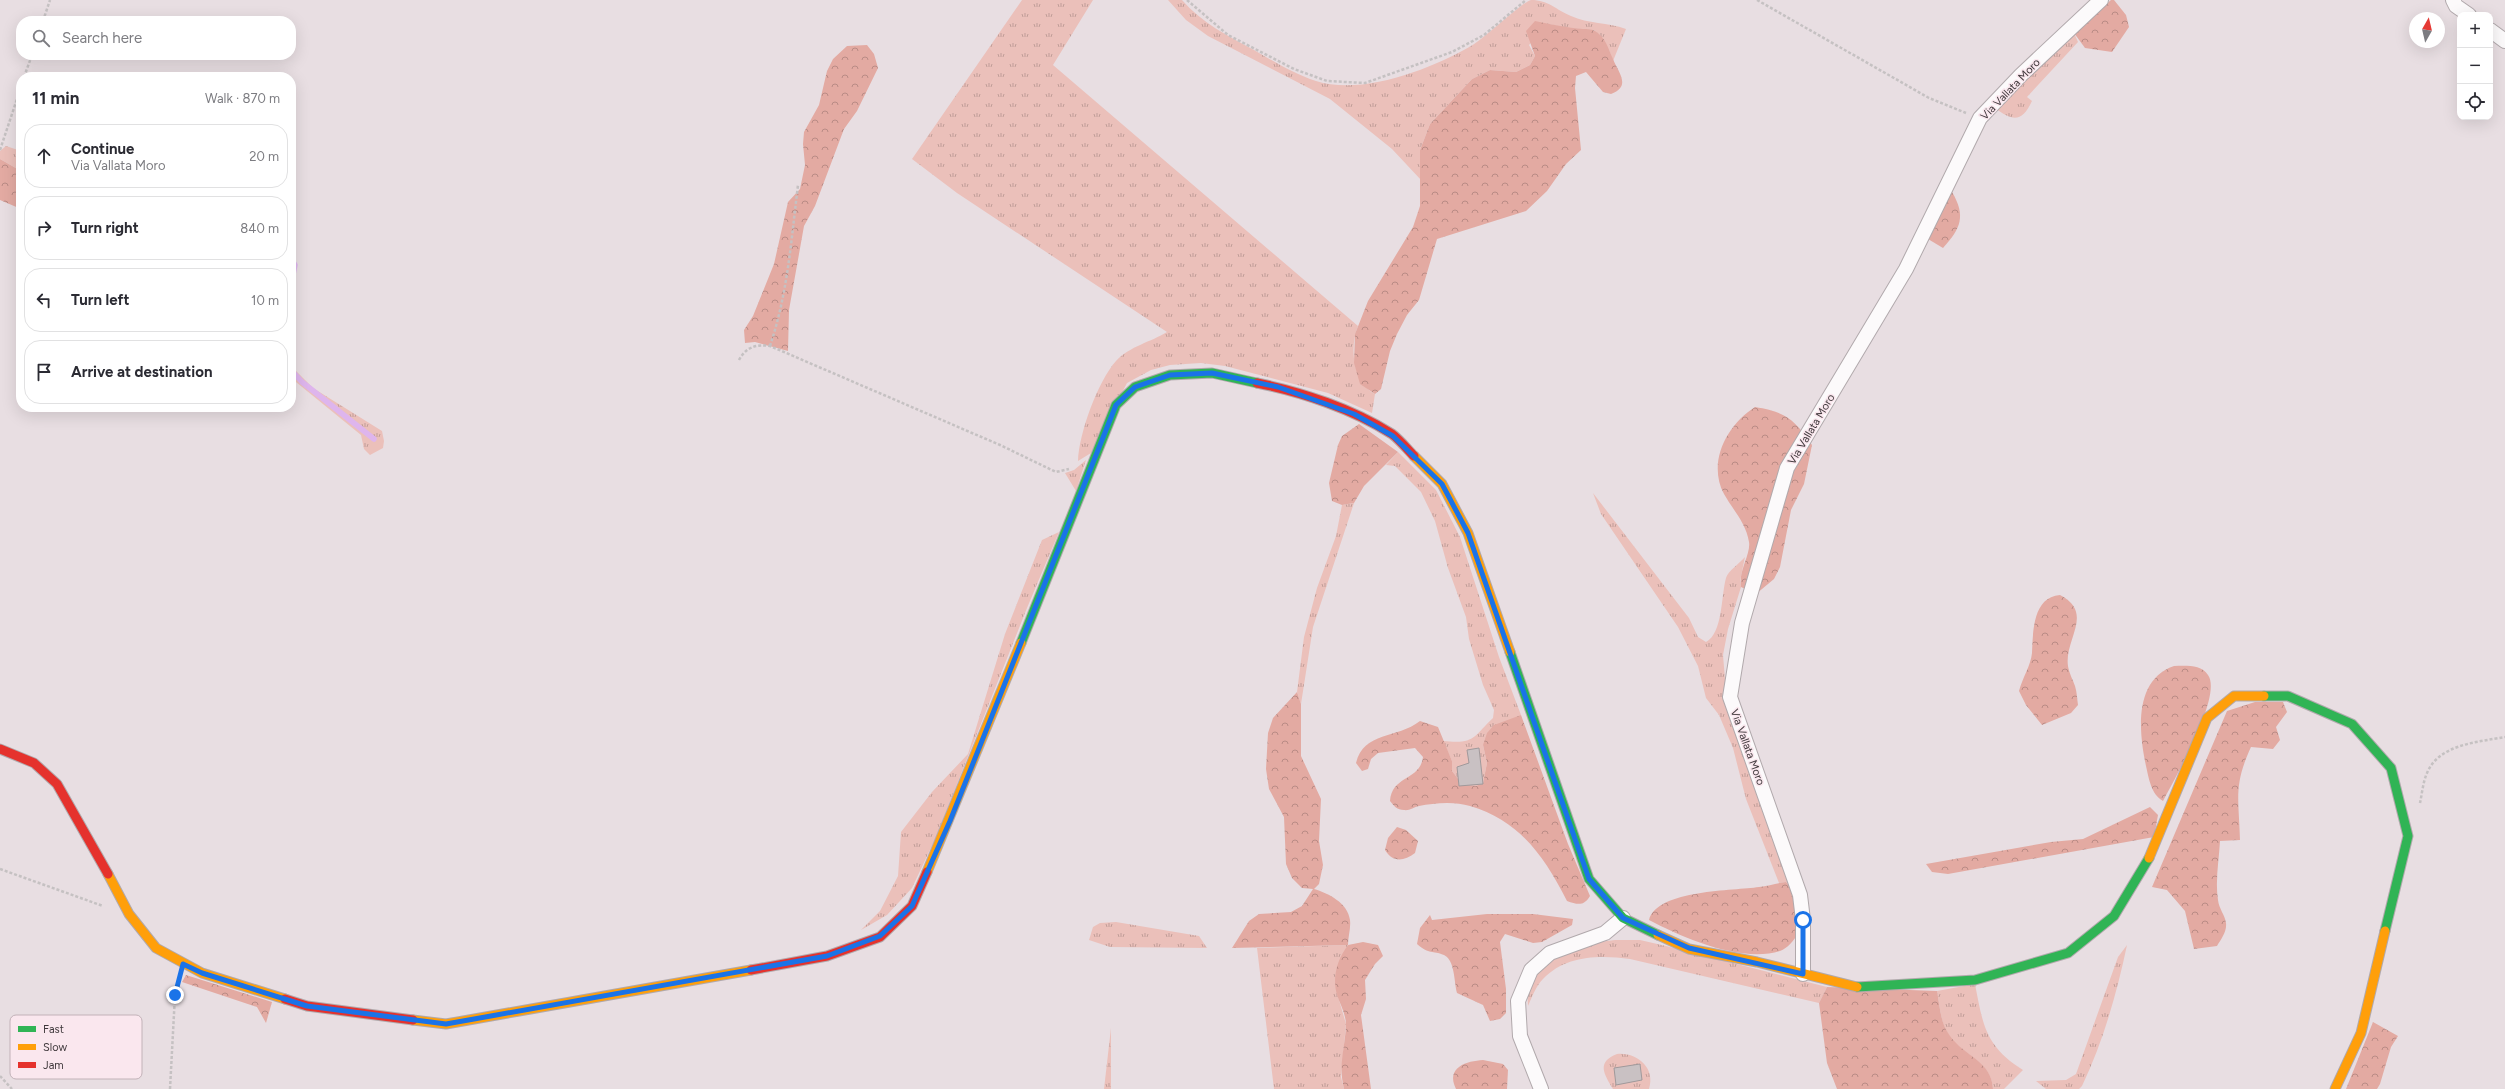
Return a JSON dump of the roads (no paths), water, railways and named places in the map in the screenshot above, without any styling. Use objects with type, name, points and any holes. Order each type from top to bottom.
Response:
[{"type":"street","name":"Via Vallata Moro","points":[[1803,974],[1803,920],[1800,895],[1730,697],[1742,623],[1787,468],[1906,269],[1980,118],[2021,75],[2102,0]]},
{"type":"street","points":[[2454,0],[2456,6],[2465,12]]},
{"type":"street","points":[[2493,32],[2505,41]]},
{"type":"street","points":[[0,749],[34,763],[57,784],[75,813],[129,914],[156,948],[202,973],[307,1006],[446,1024],[827,956],[880,936],[912,906],[950,821],[1116,405],[1135,387],[1142,384],[1170,375],[1212,373],[1278,387],[1354,414],[1393,436],[1442,484],[1468,533],[1589,879],[1623,918],[1689,948],[1860,988],[1975,980],[2068,953],[2114,916],[2154,849],[2207,718],[2234,696],[2288,696],[2352,724],[2392,768],[2408,836],[2361,1033],[2335,1089]]},
{"type":"street","points":[[1541,1089],[1520,1036],[1518,1001],[1531,970],[1550,953],[1605,933],[1623,918]]},
{"type":"waterway","points":[[296,375],[302,382],[374,439]]}]
